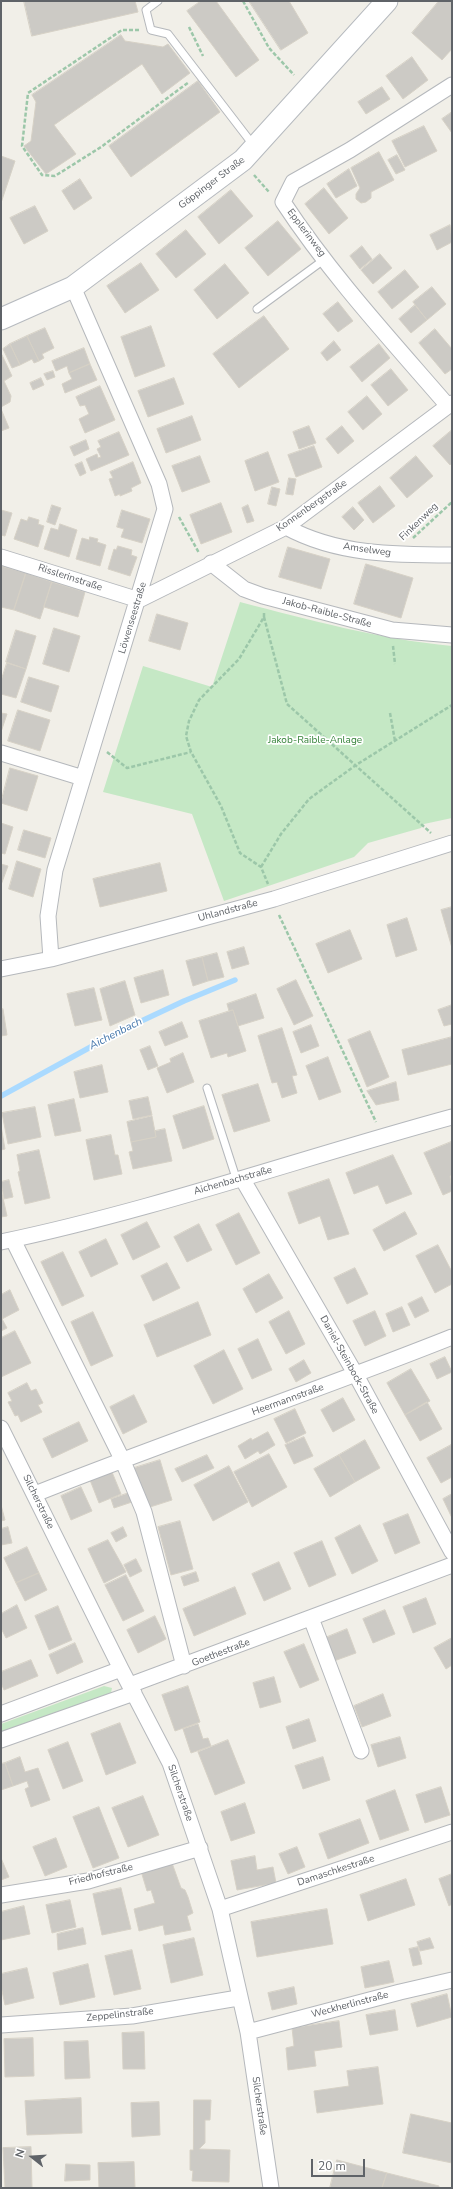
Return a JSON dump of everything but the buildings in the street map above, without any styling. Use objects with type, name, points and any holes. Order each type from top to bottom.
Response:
[{"type":"main road","name":"Göppinger Straße","points":[[1,319],[73,287],[229,171],[255,148],[387,1]]},
{"type":"street","name":"Epplerinweg","points":[[450,404],[325,259],[300,228],[283,202],[293,182],[350,150],[452,85]]},
{"type":"street","name":"Löwenseestraße","points":[[51,959],[48,916],[55,870],[139,600],[165,509],[160,484],[73,287]]},
{"type":"street","name":"Konnenbergstraße","points":[[139,600],[286,527],[450,404]]},
{"type":"street","name":"Amselweg","points":[[286,527],[306,538],[356,551],[398,555],[452,555]]},
{"type":"street","name":"Risslerinstraße","points":[[1,556],[139,600]]},
{"type":"street","name":"Jakob-Raible-Straße","points":[[211,563],[244,589],[263,596],[392,630],[452,635]]},
{"type":"street","points":[[1,752],[83,778]]},
{"type":"street","name":"Uhlandstraße","points":[[1,970],[51,959],[274,899],[448,844]]},
{"type":"street","name":"Aichenbachstraße","points":[[122,1459],[7,1241],[240,1180],[383,1136],[452,1117]]},
{"type":"street","name":"Daniel-Steinbock-Straße","points":[[240,1180],[356,1375],[452,1552]]},
{"type":"street","name":"Heermannstraße","points":[[34,1494],[122,1459],[356,1375],[452,1337]]},
{"type":"street","name":"Silcherstraße","points":[[1,1428],[121,1669],[170,1763],[220,1909],[238,1998],[248,2032],[271,2188]]},
{"type":"street","points":[[122,1459],[144,1512],[184,1666]]},
{"type":"street","name":"Goethestraße","points":[[1,1740],[132,1689],[184,1666],[452,1565]]},
{"type":"street","points":[[311,1618],[361,1751]]},
{"type":"street","points":[[1,1714],[121,1669]]},
{"type":"street","name":"Damaschkestraße","points":[[220,1909],[452,1832]]},
{"type":"street","name":"Friedhofstraße","points":[[1,1895],[88,1881],[200,1848]]},
{"type":"street","name":"Weckherlinstraße","points":[[248,2032],[400,1992],[452,1980]]},
{"type":"street","name":"Zeppelinstraße","points":[[1,2025],[132,2016],[238,1998]]},
{"type":"lane","points":[[158,1],[146,10],[151,30],[168,34],[255,148]]},
{"type":"lane","points":[[257,310],[325,259]]},
{"type":"lane","points":[[207,1088],[240,1180]]},
{"type":"path","points":[[243,1],[269,48],[297,78]]},
{"type":"path","points":[[151,30],[122,30],[28,92],[22,146],[42,175],[55,176],[101,147],[200,75]]},
{"type":"path","name":"Finkenweg","points":[[398,555],[422,528],[452,502]]},
{"type":"path","points":[[165,509],[181,518],[197,551],[211,563]]},
{"type":"path","points":[[263,596],[264,617],[287,704],[448,844]]},
{"type":"path","points":[[264,617],[239,659],[199,700],[189,721],[186,736],[191,752],[221,806],[240,853],[261,867],[274,899],[282,925],[383,1136]]},
{"type":"path","points":[[261,867],[281,834],[309,799],[356,764],[452,705]]},
{"type":"path","points":[[390,713],[395,741]]},
{"type":"path","points":[[94,742],[127,768],[191,752]]},
{"type":"green space","name":"Jakob-Raible-Anlage","points":[[240,602],[371,634],[452,646],[452,818],[424,824],[421,828],[368,843],[354,857],[224,901],[192,814],[103,792],[143,666],[212,687]]},
{"type":"green space","points":[[104,1686],[112,1688],[111,1693],[108,1696],[1,1735],[1,1724]]},
{"type":"waterway","name":"Aichenbach","points":[[1,1096],[118,1032],[184,1001],[235,980]]}]
